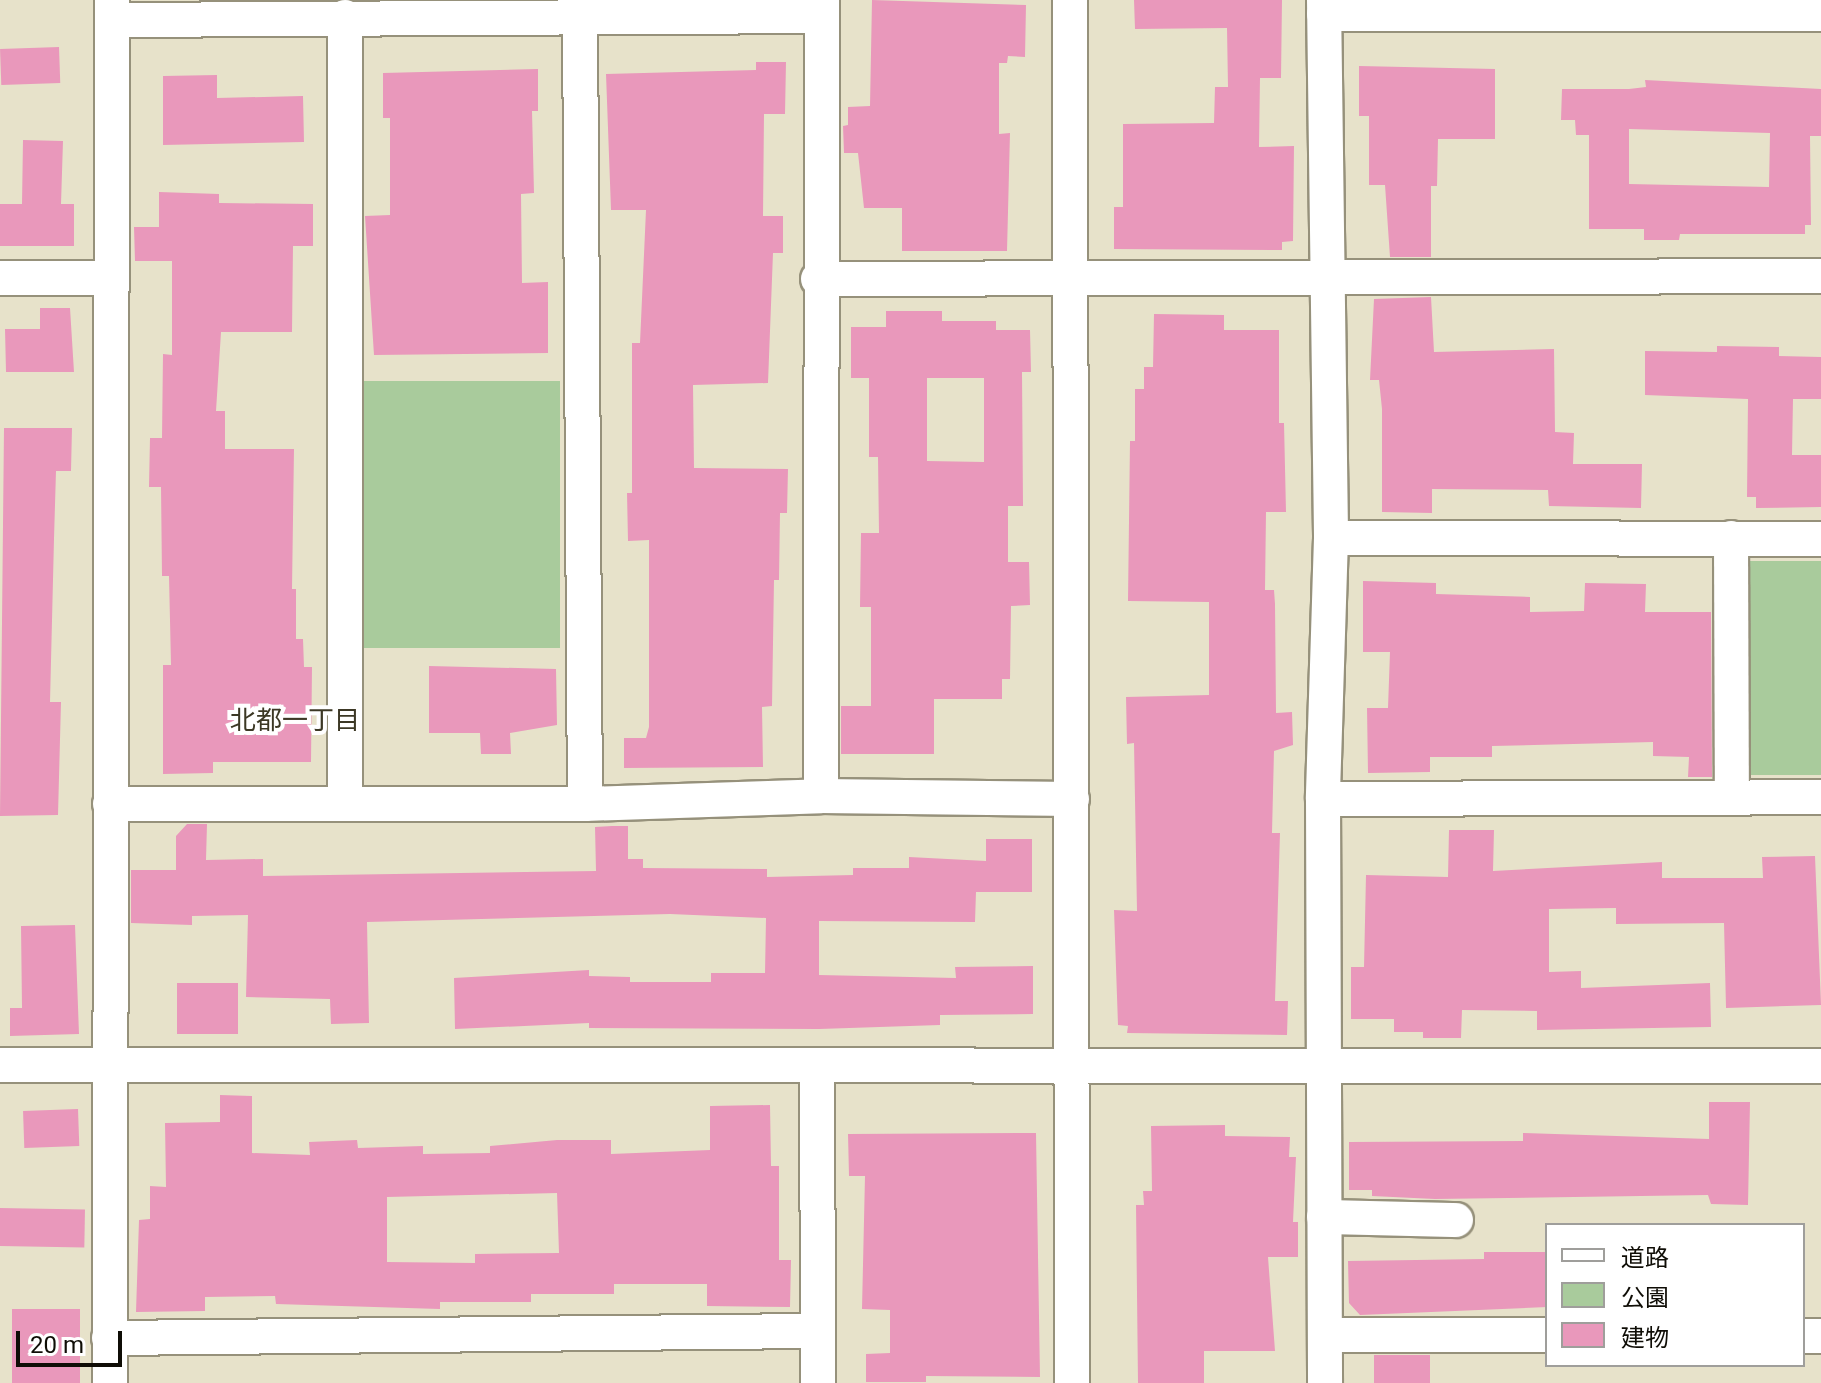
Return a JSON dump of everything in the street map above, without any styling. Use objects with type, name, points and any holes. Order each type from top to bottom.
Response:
[{"type":"street","points":[[1070,0],[1072,1383]]},
{"type":"street","points":[[1325,1383],[1323,799],[1331,538],[1325,277],[1324,7],[1821,14]]},
{"type":"street","points":[[110,1383],[112,10],[345,17],[580,16],[822,8],[818,279],[821,796]]},
{"type":"street","points":[[580,16],[585,804]]},
{"type":"street","points":[[345,17],[345,803]]},
{"type":"street","points":[[818,279],[1821,276]]},
{"type":"street","points":[[0,278],[111,278]]},
{"type":"street","points":[[1331,538],[1821,539]]},
{"type":"street","points":[[1731,538],[1732,798]]},
{"type":"street","points":[[110,804],[585,804],[821,796],[1072,799]]},
{"type":"street","points":[[1323,799],[1821,797]]},
{"type":"street","points":[[0,1065],[1821,1066]]},
{"type":"street","points":[[817,1065],[818,1383]]},
{"type":"street","points":[[1324,1217],[1456,1220]]},
{"type":"street","points":[[109,1338],[817,1331]]},
{"type":"street","points":[[1325,1335],[1545,1335]]},
{"type":"green space","points":[[363,381],[560,381],[560,648],[363,648]]},
{"type":"green space","points":[[1746,561],[1821,561],[1821,775],[1746,775]]},
{"type":"building","points":[[872,0],[1026,5],[1025,57],[1008,56],[1007,63],[999,63],[999,134],[1010,133],[1007,251],[902,251],[902,208],[864,208],[858,153],[844,153],[843,126],[848,125],[848,107],[870,106]]},
{"type":"building","points":[[1134,0],[1282,0],[1281,78],[1260,78],[1259,147],[1294,146],[1293,241],[1282,242],[1282,250],[1114,249],[1114,207],[1123,207],[1123,124],[1214,123],[1215,87],[1228,87],[1227,28],[1135,29]]},
{"type":"building","points":[[59,47],[60,83],[1,85],[0,49]]},
{"type":"building","points":[[756,62],[786,62],[785,114],[764,114],[763,216],[783,216],[783,253],[773,253],[768,383],[693,385],[694,468],[788,469],[787,513],[780,513],[779,580],[774,580],[772,706],[762,707],[763,767],[624,768],[624,738],[646,738],[649,727],[649,540],[628,541],[627,493],[632,493],[632,343],[640,343],[646,210],[611,210],[606,74],[756,70]]},
{"type":"building","points":[[1359,66],[1495,69],[1495,139],[1438,139],[1437,186],[1431,186],[1431,257],[1390,257],[1385,185],[1369,185],[1369,116],[1359,116]]},
{"type":"building","points":[[538,69],[538,111],[532,111],[534,193],[521,194],[522,283],[548,282],[548,353],[374,355],[365,216],[390,215],[390,118],[383,118],[383,73]]},
{"type":"building","points":[[217,75],[217,98],[303,96],[304,142],[163,145],[163,76]]},
{"type":"building","points":[[1645,80],[1821,89],[1821,136],[1810,136],[1811,225],[1805,225],[1805,234],[1680,234],[1679,240],[1644,240],[1644,229],[1589,229],[1589,135],[1576,135],[1575,120],[1561,120],[1562,89],[1646,87]],"holes":[[[1629,129],[1770,133],[1769,187],[1629,184]]]},
{"type":"building","points":[[23,140],[63,141],[61,204],[74,204],[74,246],[0,246],[0,204],[22,204]]},
{"type":"building","points":[[159,192],[219,194],[219,203],[313,204],[313,246],[293,246],[292,332],[221,332],[216,411],[225,411],[225,449],[294,449],[292,589],[296,589],[296,639],[303,639],[304,667],[312,667],[311,762],[213,762],[213,773],[163,774],[163,665],[171,665],[169,576],[162,576],[161,487],[149,487],[150,438],[162,438],[163,354],[172,355],[172,261],[135,261],[134,227],[159,227]]},
{"type":"building","points":[[1431,297],[1434,352],[1554,349],[1555,432],[1574,433],[1573,464],[1642,464],[1641,508],[1549,506],[1548,490],[1432,489],[1432,513],[1382,512],[1382,409],[1379,380],[1370,380],[1374,299]]},
{"type":"building","points":[[40,308],[70,308],[74,372],[6,372],[5,329],[40,329]]},
{"type":"building","points":[[886,311],[942,311],[942,321],[996,321],[996,330],[1030,330],[1031,372],[1022,372],[1023,506],[1008,506],[1008,562],[1029,562],[1030,605],[1011,606],[1010,679],[1002,679],[1002,699],[934,699],[934,754],[841,754],[841,706],[871,706],[871,607],[860,607],[861,533],[879,533],[878,457],[869,457],[869,378],[851,378],[851,327],[886,327]],"holes":[[[927,378],[984,378],[984,462],[927,461]]]},
{"type":"building","points":[[1154,314],[1224,315],[1224,330],[1279,330],[1279,423],[1284,423],[1286,512],[1266,512],[1265,590],[1274,590],[1276,713],[1292,712],[1293,745],[1274,751],[1272,833],[1280,833],[1275,1001],[1288,1001],[1287,1035],[1127,1033],[1128,1026],[1118,1025],[1114,910],[1137,911],[1134,743],[1127,744],[1126,697],[1209,695],[1209,602],[1128,601],[1130,441],[1135,441],[1135,389],[1144,389],[1144,367],[1153,367]]},
{"type":"building","points":[[1717,346],[1779,347],[1779,356],[1821,357],[1821,399],[1793,399],[1792,455],[1821,455],[1821,507],[1756,508],[1756,497],[1747,497],[1748,399],[1645,395],[1645,351],[1717,352]]},
{"type":"building","points":[[4,428],[72,428],[71,471],[56,471],[50,702],[61,702],[58,815],[0,816]]},
{"type":"building","points":[[1363,581],[1436,583],[1436,594],[1530,597],[1530,612],[1584,611],[1585,583],[1646,584],[1645,612],[1711,612],[1712,777],[1688,777],[1689,757],[1653,756],[1653,742],[1492,746],[1492,757],[1430,757],[1430,772],[1368,773],[1367,708],[1388,708],[1390,652],[1363,652]]},
{"type":"building","points":[[429,666],[556,669],[557,725],[510,733],[511,754],[481,754],[480,733],[429,733]]},
{"type":"building","points":[[187,824],[207,824],[206,860],[263,859],[263,876],[596,871],[595,827],[612,826],[628,826],[628,859],[643,859],[643,868],[767,869],[767,877],[853,875],[853,868],[909,868],[909,857],[986,861],[986,839],[1032,839],[1032,892],[976,892],[975,922],[819,921],[819,975],[956,978],[955,967],[1033,966],[1033,1014],[940,1015],[940,1025],[819,1029],[589,1028],[589,1023],[455,1029],[454,978],[589,970],[589,976],[630,977],[630,982],[711,982],[711,973],[765,973],[766,918],[670,914],[367,922],[369,1023],[331,1024],[330,999],[246,997],[248,915],[192,916],[192,925],[131,923],[131,870],[176,870],[176,836]]},
{"type":"building","points":[[1449,830],[1494,830],[1493,871],[1662,862],[1662,878],[1763,878],[1762,857],[1815,856],[1821,1005],[1726,1008],[1724,923],[1616,924],[1616,908],[1549,909],[1549,972],[1581,971],[1581,988],[1710,983],[1711,1027],[1537,1030],[1537,1011],[1462,1010],[1461,1038],[1423,1038],[1423,1032],[1394,1032],[1394,1019],[1351,1019],[1351,967],[1364,967],[1366,875],[1448,877]]},
{"type":"building","points":[[75,925],[79,1034],[10,1036],[10,1008],[22,1008],[21,926]]},
{"type":"building","points":[[177,983],[238,983],[238,1034],[177,1034]]},
{"type":"building","points":[[220,1095],[252,1096],[252,1153],[310,1155],[309,1142],[357,1140],[358,1148],[423,1146],[423,1154],[490,1153],[490,1146],[557,1140],[611,1140],[611,1154],[710,1150],[710,1106],[770,1105],[771,1166],[779,1166],[779,1260],[791,1260],[790,1307],[707,1306],[707,1284],[614,1284],[614,1294],[531,1294],[531,1302],[440,1302],[440,1309],[276,1304],[275,1296],[205,1297],[205,1311],[136,1312],[139,1220],[150,1219],[150,1186],[166,1187],[165,1123],[220,1122]],"holes":[[[557,1193],[559,1253],[475,1254],[475,1263],[387,1262],[387,1197]]]},
{"type":"building","points":[[1709,1102],[1750,1102],[1748,1205],[1711,1204],[1708,1195],[1435,1199],[1372,1196],[1372,1190],[1349,1190],[1349,1142],[1523,1141],[1523,1133],[1709,1139]]},
{"type":"building","points":[[78,1109],[79,1146],[24,1148],[23,1111]]},
{"type":"building","points":[[1225,1125],[1225,1136],[1290,1137],[1289,1157],[1296,1157],[1293,1222],[1298,1222],[1298,1257],[1268,1257],[1275,1351],[1204,1351],[1204,1383],[1138,1383],[1136,1205],[1144,1205],[1143,1191],[1152,1191],[1151,1126]]},
{"type":"building","points":[[1036,1133],[1040,1377],[926,1376],[926,1382],[866,1382],[866,1354],[890,1353],[890,1310],[862,1309],[865,1176],[849,1176],[848,1134]]},
{"type":"building","points":[[0,1208],[85,1209],[84,1247],[0,1246]]},
{"type":"building","points":[[1484,1252],[1545,1252],[1545,1307],[1360,1315],[1349,1303],[1348,1261],[1484,1259]]},
{"type":"building","points":[[12,1309],[80,1309],[80,1383],[12,1383]]},
{"type":"building","points":[[1374,1355],[1430,1355],[1430,1383],[1374,1383]]},
{"type":"district","name":"北都一丁目","points":[[295,721]]}]
